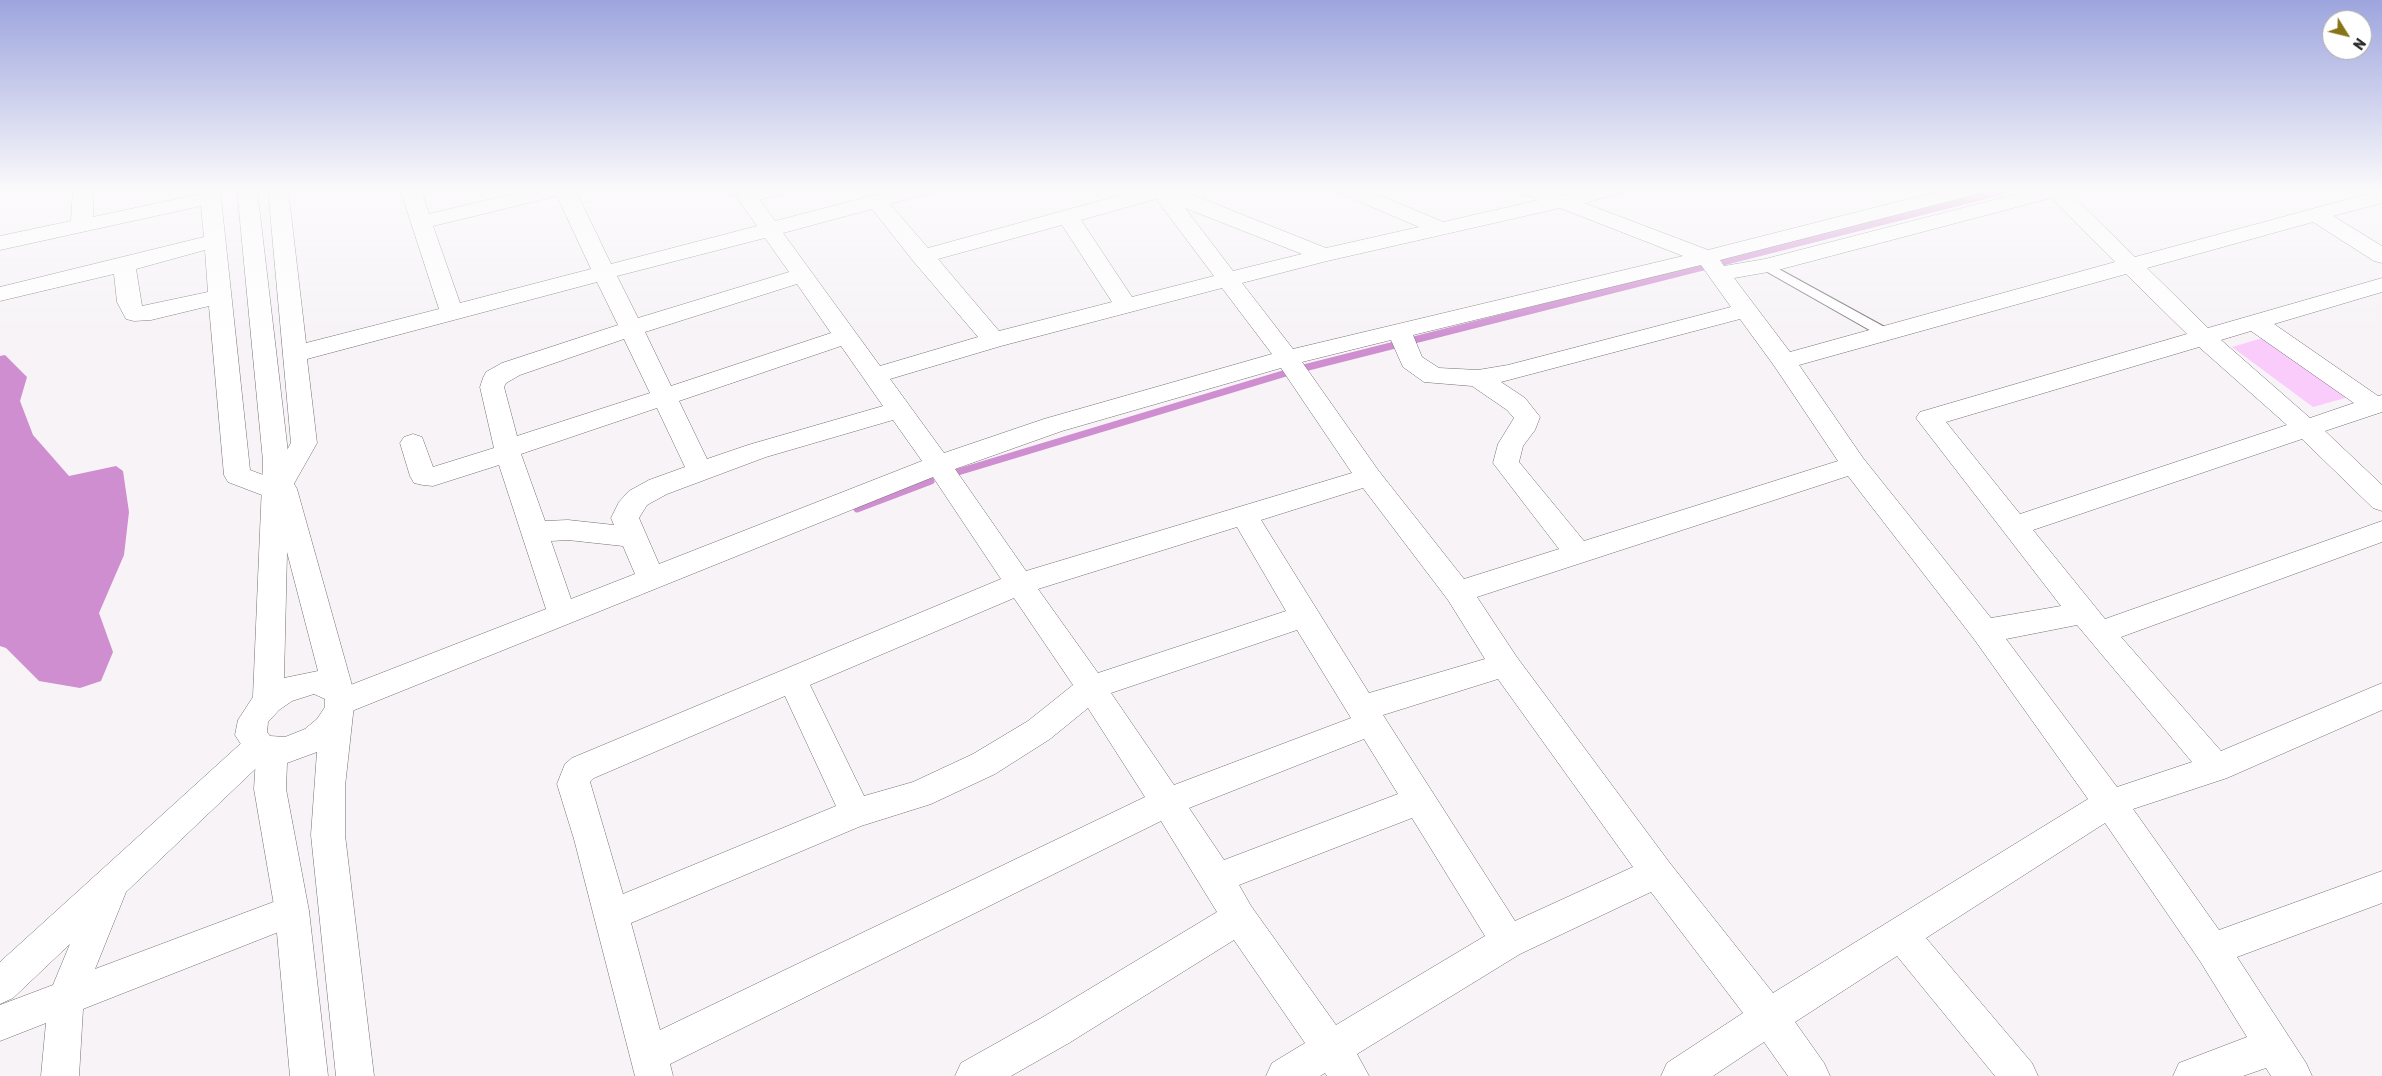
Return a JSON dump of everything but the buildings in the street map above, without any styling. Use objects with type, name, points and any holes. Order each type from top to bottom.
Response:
[{"type":"street","points":[[0,243],[18,239]]},
{"type":"street","points":[[252,239],[278,478],[268,701]]},
{"type":"street","points":[[278,478],[304,443],[283,239]]},
{"type":"street","points":[[427,239],[452,313]]},
{"type":"street","points":[[589,239],[666,396],[700,471]]},
{"type":"street","points":[[295,354],[731,239]]},
{"type":"street","points":[[776,239],[938,466],[1091,688],[1217,878],[1239,918],[1340,1063]]},
{"type":"street","points":[[907,239],[994,340]]},
{"type":"street","points":[[922,257],[987,239]]},
{"type":"street","points":[[1082,239],[1126,306]]},
{"type":"street","points":[[1198,239],[1226,280],[1287,358],[1370,478],[1458,592],[1505,665],[1656,873],[1769,1017],[1811,1076]]},
{"type":"street","points":[[1285,239],[1324,255]]},
{"type":"street","points":[[874,376],[994,340],[1324,255],[1396,239]]},
{"type":"street","points":[[1649,239],[1711,266],[1766,266],[1869,239]]},
{"type":"street","points":[[338,703],[326,684],[314,682],[283,691],[268,701],[258,712],[251,728],[251,735],[265,748],[286,750],[301,746],[322,733],[338,703],[938,466],[1053,425],[1287,358],[1399,331],[1711,266],[1802,239]]},
{"type":"street","points":[[2105,239],[2203,337],[2306,428],[2382,501]]},
{"type":"street","points":[[1784,361],[2225,239]]},
{"type":"street","points":[[2355,239],[2382,256]]},
{"type":"street","points":[[0,294],[124,265],[214,241],[237,474],[278,478]]},
{"type":"street","points":[[124,265],[128,302],[134,314],[151,314],[220,296]]},
{"type":"street","points":[[1711,266],[1784,361],[1854,465],[1984,631],[2110,803],[2212,949],[2293,1076]]},
{"type":"street","points":[[562,614],[507,451],[492,387],[495,378],[511,369],[632,328],[802,275]]},
{"type":"street","points":[[2216,768],[2092,622],[1929,418],[2382,285]]},
{"type":"street","points":[[1399,331],[1412,360],[1433,376],[1478,378],[1508,373],[1746,310]]},
{"type":"street","points":[[2254,322],[2378,404]]},
{"type":"street","points":[[413,443],[423,476],[433,477],[846,336]]},
{"type":"street","points":[[1478,378],[1516,404],[1527,417],[1522,430],[1511,444],[1506,463],[1578,553]]},
{"type":"street","points":[[2014,526],[2378,404]]},
{"type":"street","points":[[651,578],[625,518],[629,508],[638,498],[658,487],[758,451],[898,410]]},
{"type":"street","points":[[1458,592],[1854,465]]},
{"type":"street","points":[[278,478],[338,703],[329,786],[328,835],[355,1076]]},
{"type":"street","points":[[1370,478],[1019,584],[584,768],[576,774],[573,784],[591,839],[651,1065],[1166,803],[1368,716],[1505,665]]},
{"type":"street","points":[[1244,515],[1304,616],[1508,942]]},
{"type":"street","points":[[535,532],[568,530],[633,537]]},
{"type":"street","points":[[1984,631],[2092,622],[2382,530]]},
{"type":"street","points":[[611,915],[856,813],[920,794],[984,764],[1039,730],[1091,688],[1304,616]]},
{"type":"street","points":[[792,680],[856,813]]},
{"type":"street","points":[[1680,1076],[1769,1017],[2110,803],[2216,768],[2382,696]]},
{"type":"street","points":[[0,986],[265,748]]},
{"type":"street","points":[[265,748],[270,789],[292,910],[309,1076]]},
{"type":"street","points":[[1217,878],[1419,800]]},
{"type":"street","points":[[1285,1076],[1340,1063],[1508,942],[1656,873]]},
{"type":"street","points":[[60,1076],[61,1040],[66,997],[113,883]]},
{"type":"street","points":[[2212,949],[2382,887]]},
{"type":"street","points":[[0,1023],[292,910]]},
{"type":"street","points":[[974,1076],[1056,1030],[1239,918]]},
{"type":"street","points":[[1901,934],[2019,1076]]},
{"type":"street","points":[[2192,1076],[2274,1046]]},
{"type":"lane","points":[[1766,266],[1885,333]]},
{"type":"shaded area","points":[[2269,336],[2352,396],[2313,407],[2232,347]]},
{"type":"shaded area","points":[[5,355],[27,377],[20,401],[33,435],[69,476],[116,466],[123,471],[129,512],[124,555],[99,613],[113,652],[101,681],[80,688],[39,681],[6,648],[0,646],[0,356]]},
{"type":"waterway","points":[[1414,340],[1812,239]]},
{"type":"waterway","points":[[1304,368],[1395,345]]},
{"type":"waterway","points":[[958,472],[1286,373]]},
{"type":"waterway","points":[[857,509],[931,481]]}]
